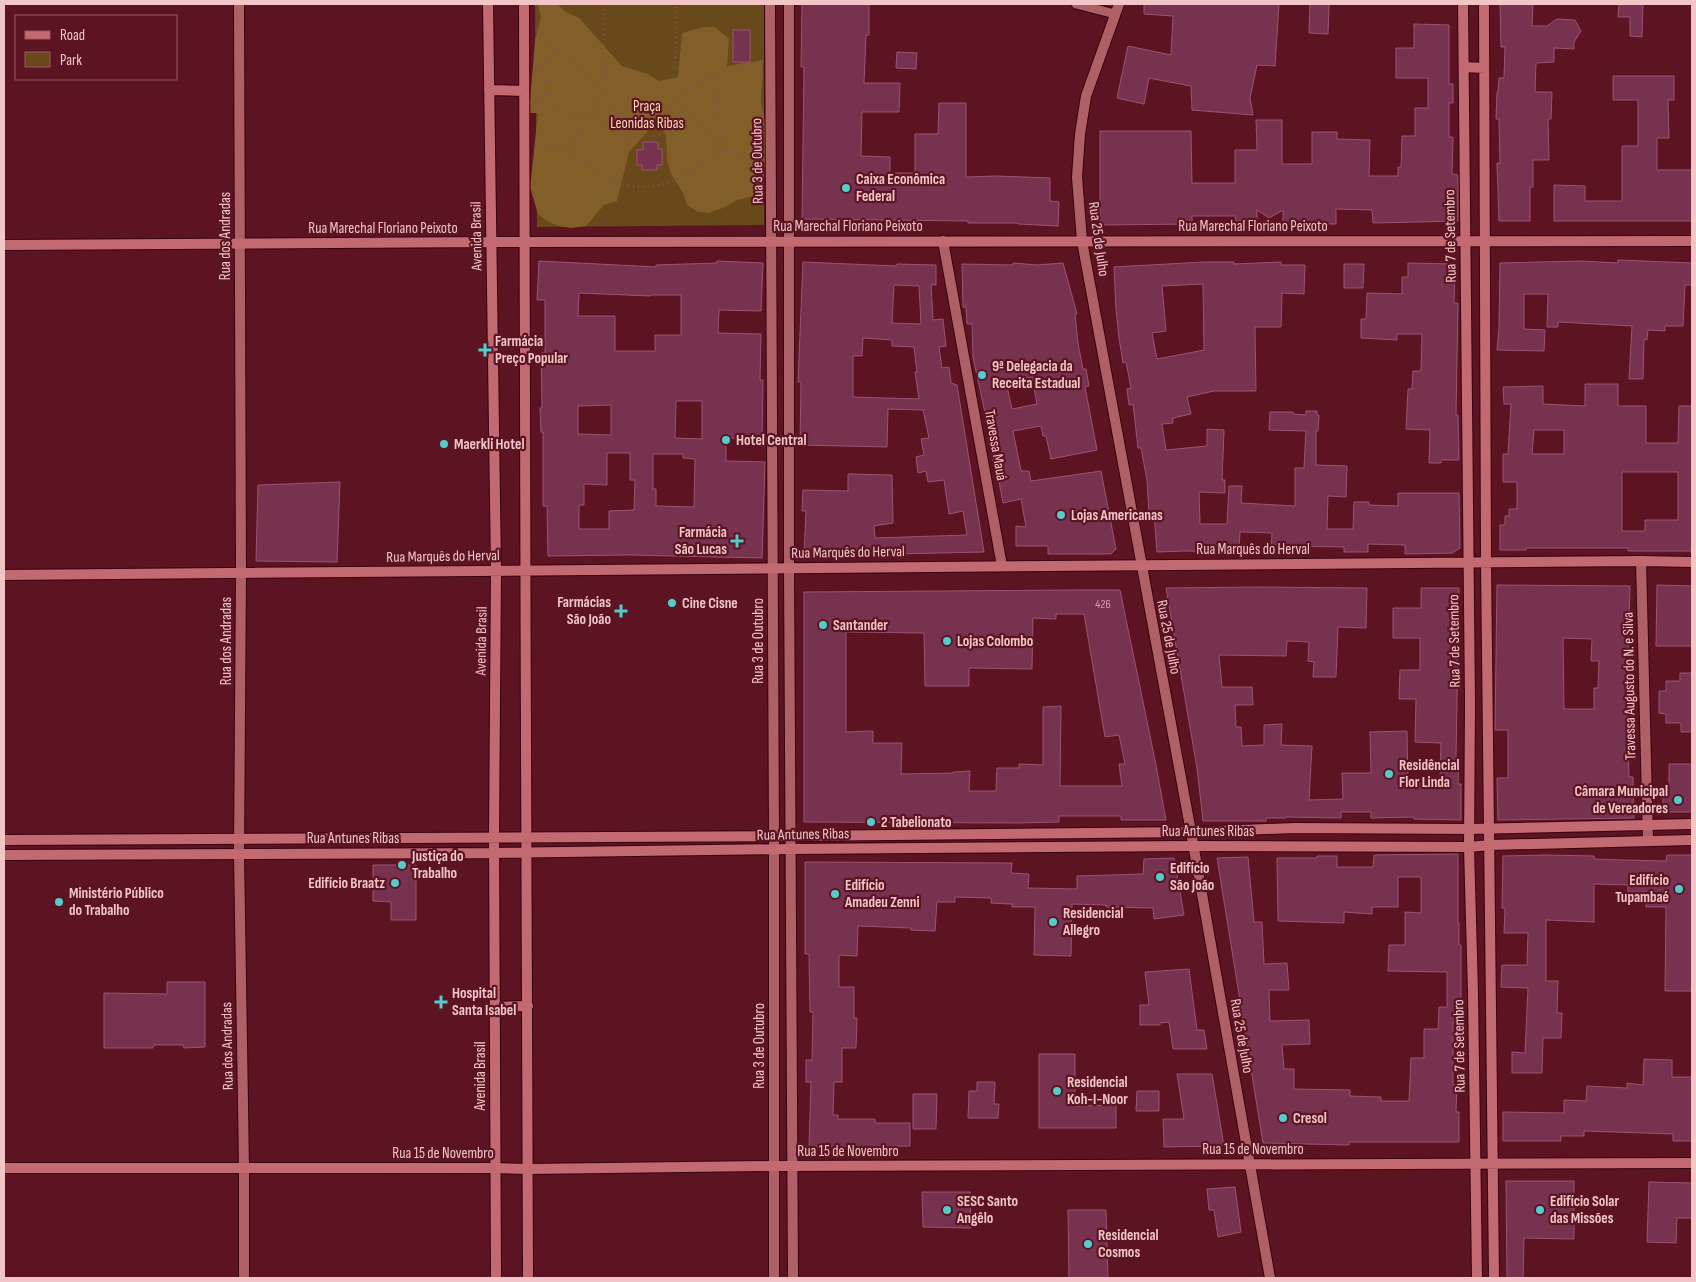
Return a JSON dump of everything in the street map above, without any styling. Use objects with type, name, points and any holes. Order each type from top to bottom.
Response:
[{"type":"street","name":"Rua dos Andradas","points":[[239,4],[241,572],[239,853],[244,1278]]},
{"type":"street","name":"Avenida Brasil","points":[[488,4],[496,570],[494,836],[496,1278]]},
{"type":"street","points":[[524,4],[528,1278]]},
{"type":"street","name":"Rua 3 de Outubro","points":[[770,4],[773,434],[774,1278]]},
{"type":"street","points":[[789,4],[789,568],[793,1278]]},
{"type":"street","name":"Rua 25 de Julho","points":[[1119,4],[1086,96],[1080,134],[1077,177],[1082,241],[1191,832],[1270,1278]]},
{"type":"street","name":"Rua 7 de Setembro","points":[[1463,4],[1470,702],[1469,847],[1477,1278]]},
{"type":"street","points":[[1484,4],[1486,562],[1494,1278]]},
{"type":"street","points":[[1464,67],[1484,68]]},
{"type":"street","points":[[489,90],[524,91]]},
{"type":"street","name":"Rua Marechal Floriano Peixoto","points":[[4,245],[790,241],[1692,241]]},
{"type":"street","name":"Travessa Mauá","points":[[943,241],[1002,566]]},
{"type":"street","points":[[1467,413],[1486,412]]},
{"type":"street","points":[[773,434],[790,434]]},
{"type":"street","name":"Travessa Augusto do N. e Silva","points":[[1641,561],[1648,841]]},
{"type":"street","name":"Rua Marquês do Herval","points":[[4,575],[1469,562],[1692,562]]},
{"type":"street","points":[[1470,702],[1488,702]]},
{"type":"street","name":"Rua Antunes Ribas","points":[[4,840],[494,836],[791,836],[1191,832],[1294,828],[1470,829],[1692,824]]},
{"type":"street","points":[[1293,846],[1294,828]]},
{"type":"street","points":[[1014,833],[1014,847]]},
{"type":"street","points":[[885,835],[885,848]]},
{"type":"street","points":[[698,836],[698,850]]},
{"type":"street","points":[[428,837],[429,853]]},
{"type":"street","points":[[95,840],[96,854]]},
{"type":"street","name":"Rua Antunes Ribas","points":[[4,856],[239,853],[494,853],[791,848],[1469,847],[1692,840]]},
{"type":"street","points":[[1473,993],[1491,992]]},
{"type":"street","points":[[494,1007],[528,1006]]},
{"type":"street","name":"Rua 15 de Novembro","points":[[4,1168],[495,1168],[528,1170],[773,1166],[1493,1162],[1692,1163]]},
{"type":"lane","points":[[1076,4],[1115,14]]},
{"type":"path","points":[[568,151],[603,92],[604,4]]},
{"type":"path","points":[[675,68],[677,4]]},
{"type":"path","points":[[524,18],[603,92],[614,110],[622,118],[632,124],[650,123],[664,115],[676,98],[706,78],[771,60]]},
{"type":"path","points":[[542,70],[556,48]]},
{"type":"path","points":[[524,54],[542,70],[550,101],[561,114],[574,116],[591,112]]},
{"type":"path","points":[[714,76],[722,150]]},
{"type":"path","points":[[676,98],[722,150],[771,158]]},
{"type":"path","points":[[591,112],[602,125],[618,134],[632,138],[655,136],[675,129],[692,116]]},
{"type":"path","points":[[524,140],[568,151],[604,178],[626,186],[651,187],[672,181],[694,170],[722,150]]},
{"type":"green space","name":"Praça Leonidas Ribas","points":[[535,4],[764,4],[764,225],[537,227]]},
{"type":"green space","name":"Praça Leonidas Ribas","points":[[538,4],[557,4],[566,12],[579,18],[622,66],[648,74],[659,81],[678,77],[682,33],[703,27],[715,27],[729,39],[727,66],[763,60],[761,103],[767,129],[763,193],[735,201],[709,213],[698,212],[687,205],[683,193],[671,174],[667,161],[666,136],[662,126],[650,129],[629,152],[617,201],[604,205],[586,226],[571,228],[558,226],[538,214],[530,187],[538,113],[529,113],[535,40],[541,18]]},
{"type":"building","points":[[802,4],[869,4],[869,35],[866,35],[864,83],[900,83],[899,112],[862,112],[861,156],[890,157],[890,173],[915,173],[915,134],[938,134],[939,103],[966,103],[966,177],[1050,178],[1050,201],[1059,202],[1058,226],[1018,223],[968,223],[968,221],[802,219],[804,67],[801,67]]},
{"type":"building","points":[[1144,4],[1279,4],[1275,66],[1257,65],[1250,98],[1253,115],[1192,110],[1191,86],[1149,78],[1144,104],[1117,98],[1128,46],[1171,55],[1173,16],[1144,14]]},
{"type":"building","points":[[1310,4],[1329,4],[1328,34],[1309,33]]},
{"type":"building","points":[[1500,4],[1533,4],[1532,26],[1547,26],[1557,19],[1575,20],[1581,31],[1574,42],[1574,49],[1554,48],[1554,62],[1536,63],[1535,92],[1552,92],[1551,119],[1548,119],[1549,160],[1533,160],[1533,187],[1530,187],[1530,221],[1499,221],[1497,163],[1500,163],[1499,119],[1496,119],[1499,78],[1504,78],[1505,47],[1501,47]]},
{"type":"building","points":[[1619,4],[1643,4],[1642,37],[1630,36],[1630,17],[1618,17]]},
{"type":"building","points":[[1414,24],[1449,25],[1449,84],[1453,84],[1453,103],[1449,103],[1449,137],[1453,137],[1452,174],[1458,175],[1458,221],[1373,223],[1372,210],[1336,209],[1336,224],[1283,224],[1283,210],[1269,218],[1257,210],[1257,221],[1236,221],[1235,216],[1192,216],[1192,224],[1100,225],[1100,131],[1191,131],[1192,183],[1235,183],[1235,150],[1257,150],[1256,120],[1282,120],[1282,164],[1312,164],[1312,132],[1337,132],[1337,139],[1370,140],[1369,176],[1398,176],[1398,167],[1401,167],[1402,136],[1415,136],[1415,108],[1428,108],[1428,78],[1396,78],[1396,48],[1414,48]]},
{"type":"building","points":[[733,30],[750,30],[750,62],[733,62]]},
{"type":"building","points":[[897,52],[917,53],[916,69],[896,68]]},
{"type":"building","points":[[1613,76],[1674,76],[1674,100],[1668,100],[1669,138],[1657,138],[1657,170],[1692,170],[1692,221],[1554,221],[1554,185],[1585,186],[1585,201],[1622,201],[1622,146],[1638,146],[1638,100],[1613,100]]},
{"type":"building","points":[[643,142],[658,142],[658,149],[662,149],[662,165],[657,165],[657,170],[642,170],[642,165],[637,165],[637,150],[643,150]]},
{"type":"building","points":[[1618,260],[1692,263],[1692,285],[1685,285],[1683,326],[1665,326],[1665,331],[1648,330],[1647,340],[1644,339],[1643,379],[1629,379],[1632,326],[1558,322],[1558,327],[1547,327],[1548,294],[1524,294],[1524,329],[1545,330],[1544,351],[1497,350],[1500,263],[1581,261],[1618,263]]},
{"type":"building","points":[[539,261],[656,267],[656,265],[717,263],[717,261],[763,263],[761,311],[719,310],[718,333],[761,334],[760,380],[763,380],[762,439],[726,438],[726,461],[765,462],[762,558],[629,555],[548,556],[547,506],[543,506],[543,432],[541,432],[540,408],[542,408],[541,353],[545,353],[545,300],[537,300]],"holes":[[[579,293],[650,296],[681,295],[681,335],[655,335],[655,351],[615,351],[615,316],[578,316]],[[676,401],[702,401],[702,439],[675,438]],[[611,405],[611,435],[578,434],[578,406]],[[607,453],[630,453],[630,480],[635,480],[634,510],[609,511],[609,529],[579,529],[579,505],[584,505],[584,484],[607,485]],[[653,454],[683,454],[683,458],[695,459],[694,507],[656,506],[656,489],[653,489]]]},
{"type":"building","points":[[803,262],[896,266],[897,264],[936,265],[936,285],[931,285],[933,320],[943,319],[946,346],[939,347],[942,368],[949,367],[951,383],[957,385],[984,552],[895,554],[895,556],[849,553],[849,556],[804,554],[806,511],[802,511],[803,490],[848,491],[848,474],[892,475],[893,523],[874,526],[875,538],[967,535],[963,511],[949,514],[944,480],[928,482],[926,471],[918,473],[916,457],[924,455],[921,439],[929,438],[923,410],[888,409],[887,447],[800,445],[801,382],[798,382]],"holes":[[[894,285],[919,286],[921,324],[892,323]],[[863,338],[892,340],[892,346],[914,347],[919,399],[853,397],[853,356],[862,356]]]},
{"type":"building","points":[[1203,262],[1234,262],[1234,264],[1281,262],[1281,265],[1305,265],[1304,294],[1282,293],[1281,327],[1255,327],[1256,391],[1214,391],[1187,397],[1191,414],[1173,418],[1173,423],[1162,424],[1166,450],[1207,446],[1207,429],[1224,430],[1222,480],[1225,480],[1225,493],[1199,492],[1200,524],[1227,524],[1229,486],[1242,486],[1241,503],[1295,506],[1295,468],[1304,468],[1306,431],[1269,430],[1270,412],[1293,412],[1293,414],[1306,415],[1306,411],[1317,411],[1317,415],[1319,415],[1318,431],[1316,431],[1316,465],[1347,466],[1346,497],[1328,496],[1327,529],[1353,529],[1354,502],[1369,502],[1369,505],[1398,506],[1398,493],[1459,493],[1460,548],[1452,553],[1405,554],[1405,545],[1368,544],[1368,552],[1344,552],[1344,547],[1289,546],[1289,553],[1271,552],[1272,533],[1240,532],[1239,548],[1225,547],[1225,552],[1157,552],[1154,513],[1149,513],[1147,480],[1141,448],[1138,448],[1133,404],[1129,405],[1127,389],[1131,388],[1126,362],[1123,363],[1119,338],[1114,267]],"holes":[[[1203,284],[1204,350],[1157,359],[1152,333],[1166,331],[1162,286]]]},
{"type":"building","points":[[1013,263],[1037,265],[1063,263],[1077,314],[1075,315],[1078,343],[1083,369],[1086,369],[1089,386],[1085,387],[1097,450],[1051,459],[1046,436],[1043,436],[1041,426],[1013,431],[1021,471],[1029,471],[1031,481],[1101,471],[1116,549],[1111,554],[1048,554],[1048,546],[1016,546],[1016,526],[1026,527],[1021,499],[1003,503],[973,357],[972,324],[967,324],[966,307],[963,307],[962,264],[1013,265]],"holes":[[[1032,377],[1037,404],[1012,409],[1006,382]]]},
{"type":"building","points":[[1408,263],[1455,264],[1454,303],[1458,303],[1456,415],[1458,415],[1459,460],[1441,460],[1441,463],[1429,463],[1430,430],[1406,429],[1408,389],[1412,389],[1413,371],[1421,371],[1422,334],[1397,334],[1397,340],[1361,338],[1361,319],[1366,319],[1367,293],[1402,294],[1402,277],[1408,277]]},
{"type":"building","points":[[1344,264],[1364,264],[1363,288],[1344,288]]},
{"type":"building","points":[[1585,384],[1618,384],[1618,406],[1646,406],[1646,443],[1678,443],[1679,406],[1692,406],[1692,551],[1628,551],[1628,548],[1526,548],[1526,550],[1500,550],[1500,525],[1505,525],[1505,516],[1509,516],[1509,509],[1517,509],[1517,482],[1503,482],[1503,454],[1508,454],[1511,404],[1504,404],[1503,387],[1543,386],[1543,404],[1585,406]],"holes":[[[1534,430],[1564,430],[1564,454],[1532,454]],[[1622,472],[1678,472],[1678,520],[1645,520],[1645,531],[1622,531]]]},
{"type":"building","points":[[340,482],[337,562],[256,561],[258,485]]},
{"type":"building","points":[[1497,585],[1630,586],[1627,700],[1629,777],[1633,777],[1634,818],[1498,820],[1497,778],[1508,778],[1508,730],[1495,730]],"holes":[[[1563,638],[1592,639],[1591,661],[1599,661],[1598,688],[1594,688],[1594,709],[1564,709]]]},
{"type":"building","points":[[1657,585],[1692,586],[1692,646],[1656,646]]},
{"type":"building","points":[[1166,588],[1367,588],[1366,628],[1338,627],[1336,677],[1313,677],[1314,662],[1308,661],[1309,642],[1287,641],[1286,656],[1219,655],[1222,687],[1252,687],[1253,705],[1235,705],[1236,727],[1241,727],[1242,746],[1264,745],[1264,725],[1282,724],[1281,745],[1312,746],[1309,800],[1343,799],[1342,773],[1371,773],[1370,732],[1407,731],[1408,783],[1440,784],[1441,743],[1415,742],[1416,699],[1399,699],[1400,670],[1420,670],[1420,638],[1393,638],[1393,608],[1421,608],[1421,588],[1459,588],[1456,759],[1459,759],[1458,784],[1461,784],[1461,820],[1414,819],[1414,817],[1371,818],[1371,812],[1341,812],[1341,818],[1286,817],[1266,818],[1266,821],[1203,821],[1197,768]]},
{"type":"building","points":[[1120,590],[1166,820],[1121,820],[1121,816],[1059,816],[1059,822],[1018,823],[804,822],[804,592]],"holes":[[[1056,614],[1084,614],[1105,737],[1119,735],[1125,764],[1119,764],[1122,786],[1060,786],[1061,706],[1043,707],[1043,765],[1019,764],[1019,768],[997,768],[996,791],[969,791],[970,771],[901,774],[902,743],[873,743],[873,731],[846,732],[846,632],[924,633],[925,686],[969,686],[969,668],[1032,669],[1033,618],[1056,619]]]},
{"type":"building","points":[[1680,673],[1692,673],[1692,732],[1681,732],[1681,723],[1666,723],[1666,714],[1659,713],[1659,691],[1666,691],[1666,681],[1680,681]]},
{"type":"building","name":"Câmara Municipal de Vereadores","points":[[1669,764],[1692,764],[1692,812],[1663,812],[1663,787],[1669,787]]},
{"type":"building","points":[[1458,854],[1461,1022],[1453,1022],[1453,1085],[1457,1085],[1456,1112],[1459,1112],[1459,1142],[1349,1142],[1349,1145],[1263,1143],[1217,858],[1248,857],[1254,922],[1262,922],[1264,964],[1287,963],[1289,990],[1269,990],[1270,1021],[1309,1020],[1310,1044],[1282,1045],[1284,1069],[1294,1069],[1294,1089],[1350,1090],[1350,1096],[1381,1097],[1381,1101],[1409,1101],[1411,1058],[1424,1058],[1424,1029],[1438,1029],[1439,1007],[1447,1007],[1447,972],[1388,971],[1389,945],[1405,945],[1405,912],[1421,913],[1421,877],[1398,877],[1398,907],[1372,907],[1372,914],[1344,912],[1344,923],[1278,921],[1277,858],[1337,856],[1337,867],[1373,867],[1374,855]]},
{"type":"building","points":[[1667,855],[1692,855],[1692,991],[1665,991],[1666,907],[1646,907],[1646,892],[1628,892],[1628,885],[1594,884],[1594,922],[1546,920],[1546,981],[1558,981],[1557,1013],[1562,1013],[1561,1038],[1543,1038],[1542,1073],[1512,1073],[1512,1052],[1525,1053],[1528,988],[1501,987],[1502,965],[1527,965],[1528,933],[1504,933],[1505,908],[1502,908],[1503,856],[1594,856],[1594,859],[1666,861]]},
{"type":"building","points":[[1174,858],[1184,915],[1154,919],[1153,908],[1072,904],[1071,956],[1034,955],[1035,907],[1012,907],[1012,904],[991,903],[991,898],[955,897],[955,902],[937,902],[935,931],[858,926],[857,956],[839,955],[839,987],[854,987],[854,1018],[857,1018],[856,1048],[842,1048],[842,1082],[834,1082],[833,1115],[838,1115],[838,1119],[875,1119],[875,1123],[910,1123],[910,1146],[809,1147],[811,1082],[806,1082],[806,1060],[812,1060],[813,1012],[810,1012],[809,954],[805,954],[805,862],[1012,863],[1011,873],[1029,874],[1028,888],[1077,889],[1077,876],[1143,874],[1144,859]]},
{"type":"building","name":"Edifício Braatz","points":[[373,865],[416,865],[416,920],[391,920],[391,902],[373,901]]},
{"type":"building","points":[[1189,969],[1197,1030],[1204,1030],[1207,1049],[1173,1049],[1169,1022],[1160,1023],[1160,1025],[1140,1025],[1140,1005],[1149,1005],[1145,972]]},
{"type":"building","points":[[167,982],[205,982],[205,1047],[184,1048],[183,1045],[154,1045],[153,1048],[104,1048],[104,993],[167,994]]},
{"type":"building","name":"Residencial Koh-I-Noor","points":[[1039,1054],[1075,1054],[1075,1106],[1116,1105],[1116,1128],[1039,1128]]},
{"type":"building","points":[[1644,1059],[1672,1060],[1672,1077],[1692,1077],[1692,1141],[1673,1141],[1673,1134],[1584,1131],[1584,1136],[1561,1136],[1561,1141],[1503,1141],[1503,1112],[1564,1113],[1564,1100],[1586,1101],[1587,1086],[1627,1088],[1627,1083],[1643,1085]]},
{"type":"building","points":[[1177,1074],[1212,1074],[1224,1146],[1164,1147],[1163,1119],[1184,1119]]},
{"type":"building","points":[[977,1082],[995,1082],[994,1104],[999,1104],[998,1118],[968,1118],[969,1091],[977,1091]]},
{"type":"building","points":[[1137,1091],[1159,1091],[1159,1111],[1136,1111]]},
{"type":"building","points":[[913,1094],[937,1094],[936,1129],[913,1129]]},
{"type":"building","name":"Edifício Solar das Missões","points":[[1506,1181],[1574,1181],[1574,1239],[1524,1238],[1523,1278],[1507,1278]]},
{"type":"building","points":[[1649,1182],[1692,1183],[1692,1218],[1677,1218],[1676,1243],[1647,1242]]},
{"type":"building","points":[[1235,1187],[1241,1232],[1218,1237],[1214,1210],[1209,1210],[1207,1189]]},
{"type":"building","name":"SESC Santo Angêlo","points":[[922,1192],[970,1192],[971,1228],[923,1227]]},
{"type":"building","name":"Residencial Cosmos","points":[[1068,1210],[1106,1210],[1108,1278],[1069,1278]]},
{"type":"place","name":"Caixa Econômica Federal","points":[[846,188]]},
{"type":"place","name":"Farmácia Preço Popular","points":[[485,350]]},
{"type":"place","name":"9ª Delegacia da Receita Estadual","points":[[982,375]]},
{"type":"place","name":"Hotel Central","points":[[726,440]]},
{"type":"place","name":"Maerkli Hotel","points":[[444,444]]},
{"type":"place","name":"Lojas Americanas","points":[[1061,515]]},
{"type":"place","name":"Farmácia São Lucas","points":[[737,541]]},
{"type":"place","name":"Cine Cisne","points":[[672,603]]},
{"type":"place","name":"Farmácias São João","points":[[621,611]]},
{"type":"place","name":"Santander","points":[[823,625]]},
{"type":"place","name":"Lojas Colombo","points":[[947,641]]},
{"type":"place","name":"Residêncial Flor Linda","points":[[1389,774]]},
{"type":"place","name":"Câmara Municipal de Vereadores","points":[[1678,800]]},
{"type":"place","name":"2 Tabelionato","points":[[871,822]]},
{"type":"place","name":"Justiça do Trabalho","points":[[402,865]]},
{"type":"place","name":"Edifício São João","points":[[1160,877]]},
{"type":"place","name":"Edifício Braatz","points":[[395,883]]},
{"type":"place","name":"Edifício Tupambaé","points":[[1679,889]]},
{"type":"place","name":"Edifício Amadeu Zenni","points":[[835,894]]},
{"type":"place","name":"Ministério Público do Trabalho","points":[[59,902]]},
{"type":"place","name":"Residencial Allegro","points":[[1053,922]]},
{"type":"place","name":"Hospital Santa Isabel","points":[[441,1002]]},
{"type":"place","name":"Residencial Koh-I-Noor","points":[[1057,1091]]},
{"type":"place","name":"Cresol","points":[[1283,1118]]},
{"type":"place","name":"SESC Santo Angêlo","points":[[947,1210]]},
{"type":"place","name":"Edifício Solar das Missões","points":[[1540,1210]]},
{"type":"place","name":"Residencial Cosmos","points":[[1088,1244]]}]
